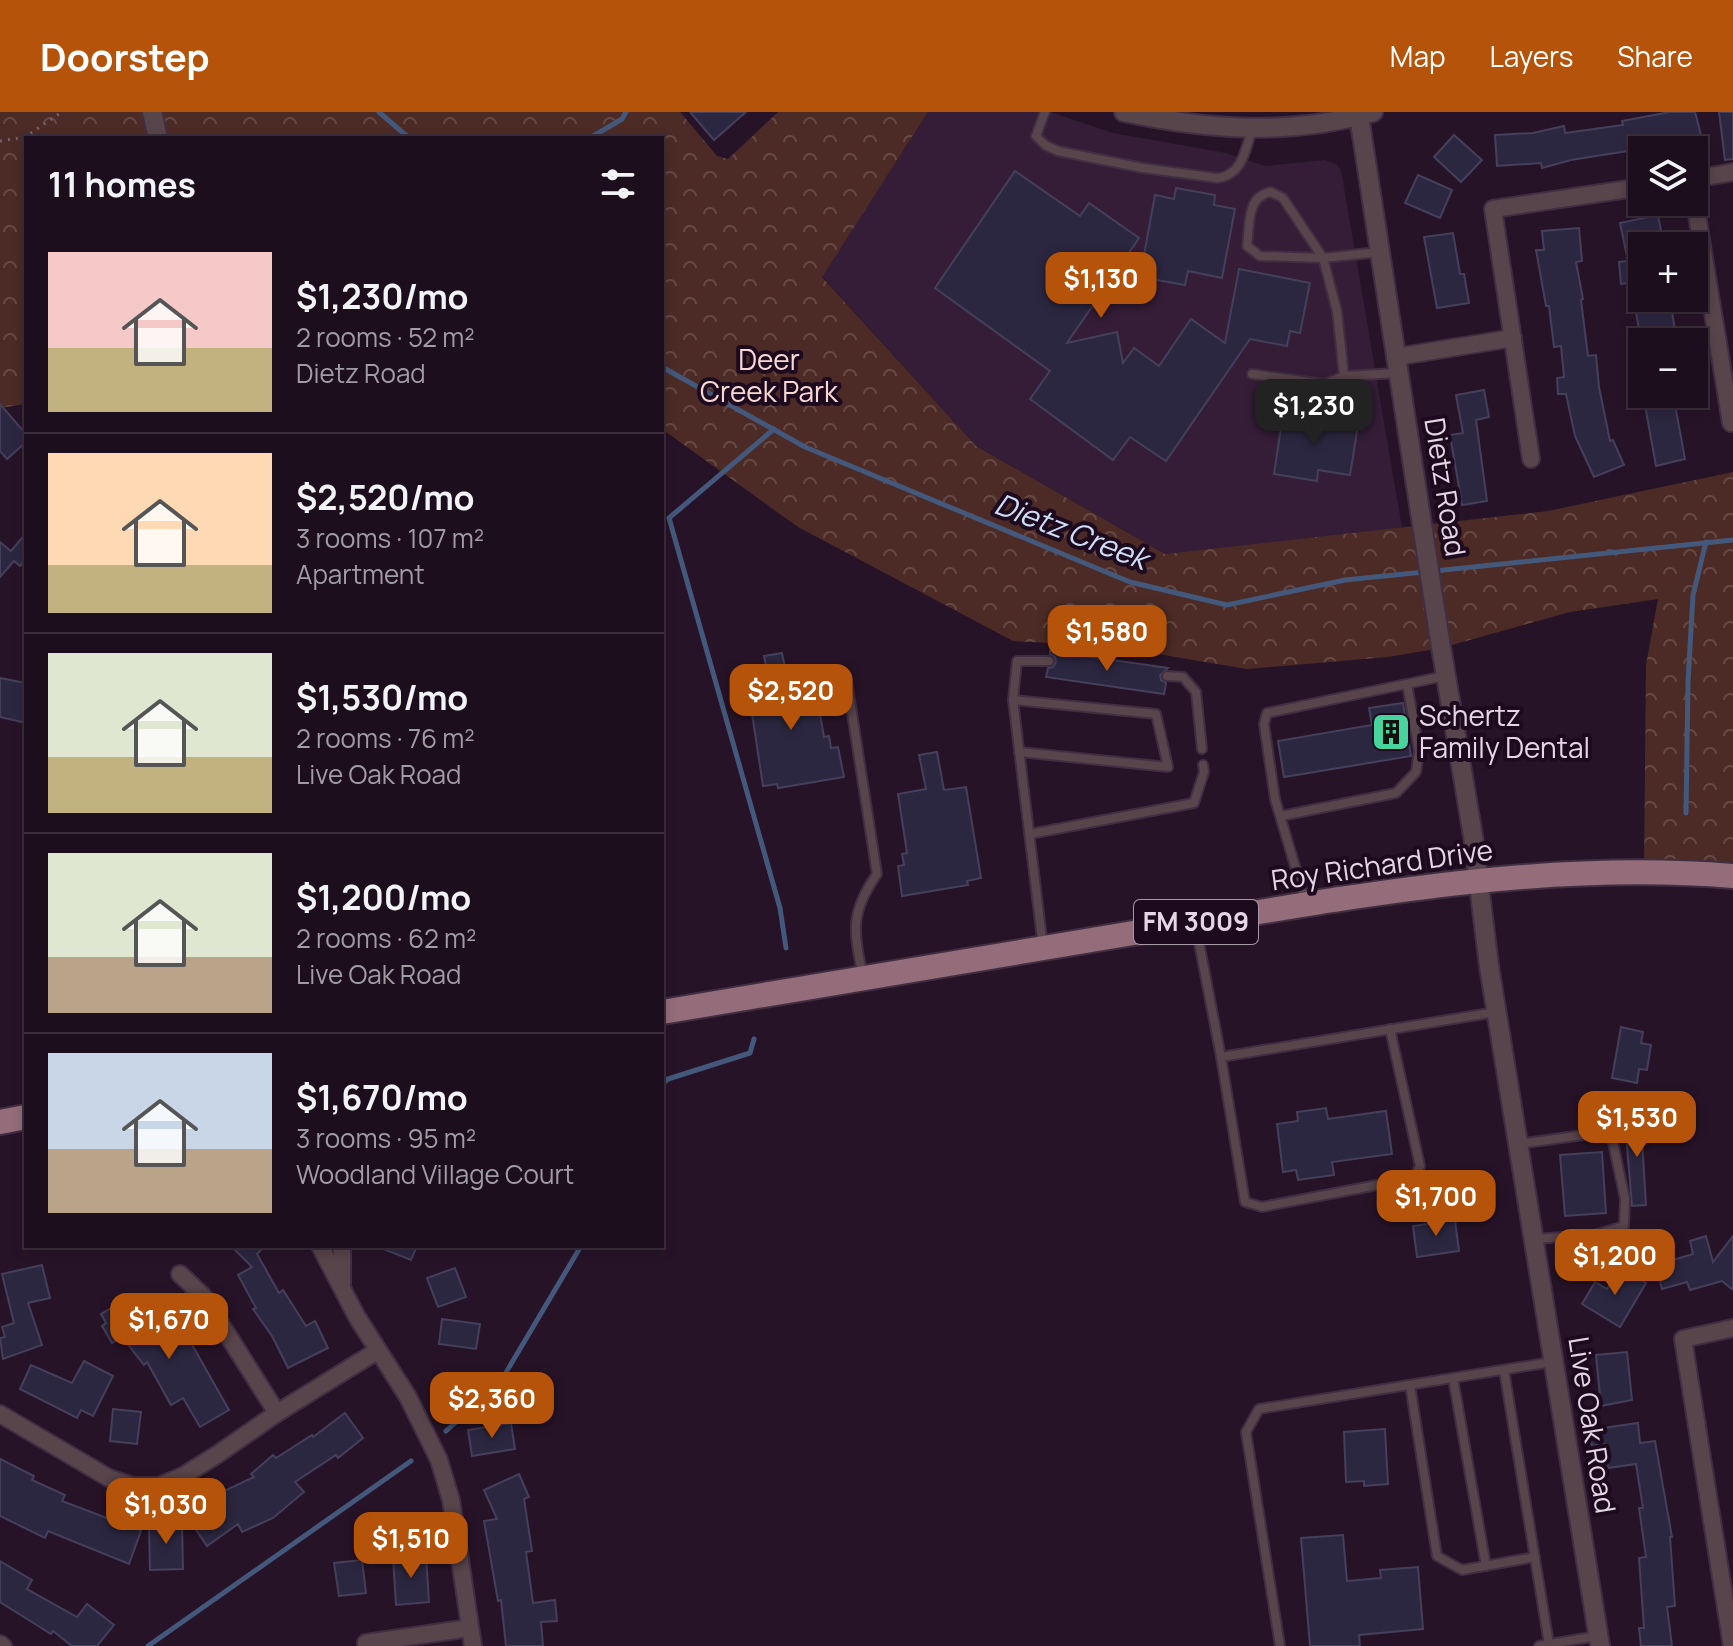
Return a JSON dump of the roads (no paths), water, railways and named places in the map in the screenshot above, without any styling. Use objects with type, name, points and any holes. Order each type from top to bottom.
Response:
[{"type":"main road","name":"Roy Richard Drive","points":[[664,1012],[1306,904],[1477,882],[1538,875],[1670,871],[1733,876]]},
{"type":"main road","points":[[0,1122],[24,1117]]},
{"type":"street","points":[[152,112],[158,136]]},
{"type":"street","points":[[1124,112],[1170,122],[1225,120],[1252,129],[1327,123],[1366,114]]},
{"type":"street","name":"Dietz Road","points":[[1366,114],[1379,252],[1473,836],[1477,882]]},
{"type":"street","points":[[1708,176],[1733,172]]},
{"type":"street","points":[[1531,459],[1493,209],[1628,189]]},
{"type":"street","points":[[1697,216],[1731,423]]},
{"type":"street","points":[[1397,365],[1513,338]]},
{"type":"street","name":"Live Oak Road","points":[[1477,882],[1599,1641]]},
{"type":"street","points":[[321,1248],[357,1317],[408,1397],[439,1460],[451,1500],[473,1646]]},
{"type":"street","points":[[342,1248],[342,1285]]},
{"type":"street","points":[[180,1274],[203,1296],[277,1413]]},
{"type":"street","points":[[1732,1646],[1683,1339],[1733,1328]]},
{"type":"street","points":[[0,1414],[109,1478],[133,1486],[159,1486],[183,1476],[377,1351]]},
{"type":"street","points":[[366,1643],[470,1628]]},
{"type":"lane","points":[[1045,112],[1036,136],[1058,151],[1143,168],[1217,178],[1226,177],[1236,169],[1244,157],[1252,129]]},
{"type":"lane","points":[[1344,376],[1337,311],[1323,258],[1283,198],[1271,192],[1264,193],[1253,202],[1247,246],[1260,256],[1323,258],[1379,252]]},
{"type":"lane","points":[[1252,374],[1325,384],[1344,376],[1397,365]]},
{"type":"lane","points":[[1043,948],[1013,700],[1017,661],[1049,661]]},
{"type":"lane","points":[[1167,676],[1183,677],[1196,692],[1202,749]]},
{"type":"lane","points":[[1306,904],[1275,799],[1264,724],[1267,713],[1446,676]]},
{"type":"lane","points":[[847,681],[877,874],[865,891],[854,930],[864,978]]},
{"type":"lane","points":[[1281,816],[1396,793],[1416,772],[1419,751],[1407,684]]},
{"type":"lane","points":[[1013,700],[1156,714],[1168,767],[1019,752]]},
{"type":"lane","points":[[1030,834],[1194,803],[1204,772],[1203,765]]},
{"type":"lane","points":[[1195,922],[1245,1202],[1262,1207],[1414,1178],[1420,1166],[1390,1029]]},
{"type":"lane","points":[[1221,1057],[1497,1012]]},
{"type":"lane","points":[[1518,1144],[1598,1133],[1612,1138],[1625,1199],[1624,1226],[1594,1235],[1534,1239]]},
{"type":"lane","points":[[1280,1646],[1246,1432],[1259,1409],[1553,1361]]},
{"type":"lane","points":[[1504,1370],[1549,1644]]},
{"type":"lane","points":[[1453,1378],[1486,1566]]},
{"type":"lane","points":[[1410,1385],[1437,1556],[1462,1570],[1535,1557]]},
{"type":"lane","points":[[1539,1646],[1599,1641]]},
{"type":"waterway","name":"Dietz Creek","points":[[379,112],[407,136]]},
{"type":"waterway","points":[[593,136],[622,119],[626,112]]},
{"type":"waterway","name":"Dietz Creek","points":[[664,368],[805,447],[1130,582],[1227,605],[1345,580],[1424,572]]},
{"type":"waterway","points":[[774,429],[669,518],[780,908],[786,948]]},
{"type":"waterway","name":"Dietz Creek","points":[[1434,571],[1733,540]]},
{"type":"waterway","points":[[1686,813],[1693,595],[1706,542]]},
{"type":"waterway","points":[[664,1082],[750,1053],[754,1039]]},
{"type":"waterway","points":[[446,1431],[501,1381],[580,1248]]},
{"type":"waterway","points":[[148,1646],[411,1461]]},
{"type":"place","name":"Schertz Family Dental","points":[[1391,732]]},
{"type":"park label","name":"Deer Creek Park","points":[[769,376]]}]
